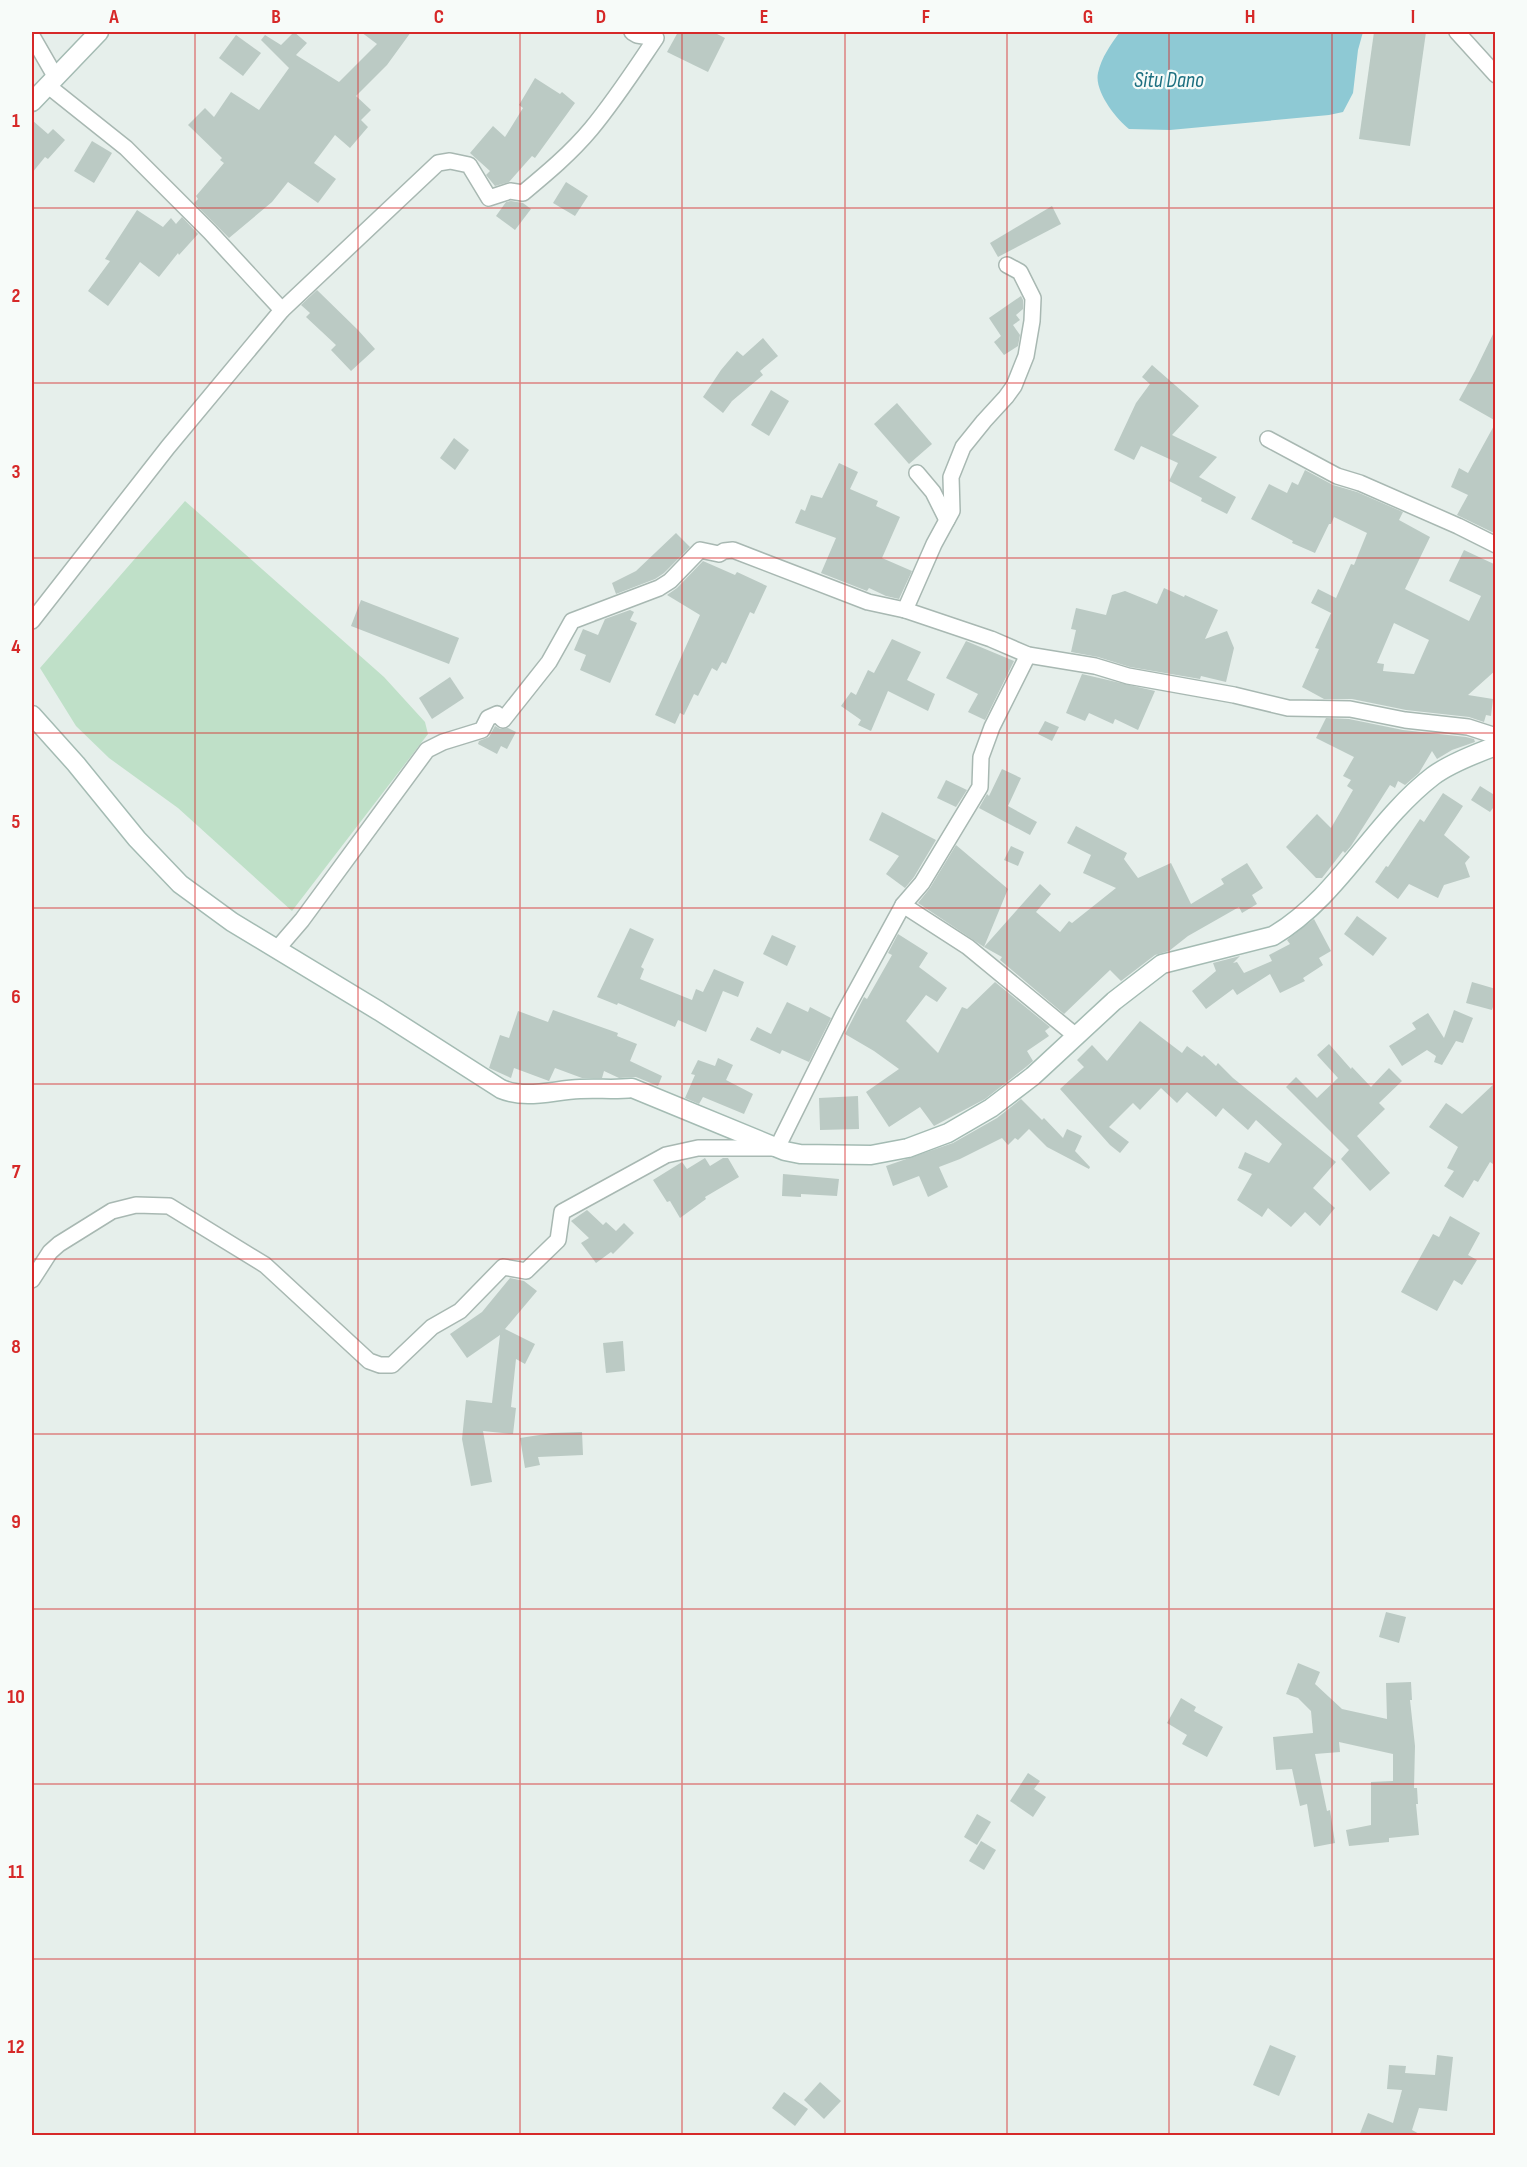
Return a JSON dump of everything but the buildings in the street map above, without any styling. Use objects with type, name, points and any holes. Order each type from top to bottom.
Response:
[{"type":"street","points":[[32,102],[99,32]]},
{"type":"street","points":[[32,621],[168,447],[282,310],[438,163],[450,161],[469,165],[489,198],[510,191],[523,193],[558,164],[590,131],[656,38],[632,32]]},
{"type":"street","points":[[1457,32],[1496,75]]},
{"type":"street","points":[[32,36],[51,80],[126,148],[210,232],[282,310]]},
{"type":"street","points":[[905,610],[934,544],[952,511],[951,477],[963,447],[1014,386],[1026,356],[1033,298],[1020,272],[1007,265]]},
{"type":"street","points":[[1268,439],[1345,479],[1360,483],[1496,545]]},
{"type":"street","points":[[917,472],[933,492],[947,520]]},
{"type":"street","points":[[278,949],[428,750],[443,742],[482,730],[488,718],[497,714],[502,720],[549,662],[572,621],[659,588],[670,581],[700,550],[719,554],[733,550],[868,602],[905,610],[990,639],[1028,655],[1095,666],[1128,676],[1234,695],[1288,708],[1350,709],[1413,721],[1468,727],[1496,735]]},
{"type":"street","points":[[777,1148],[844,1013],[903,905],[922,883],[980,787],[981,757],[992,727],[1028,655]]},
{"type":"street","points":[[32,715],[76,764],[137,839],[180,884],[232,922],[509,1092],[528,1095],[576,1089],[632,1088],[777,1148],[800,1154],[871,1155],[908,1148],[948,1133],[991,1108],[1033,1076],[1114,1001],[1162,964],[1273,936],[1286,928],[1328,891],[1365,845],[1417,789],[1436,774],[1496,746]]},
{"type":"street","points":[[903,905],[968,947],[1076,1036]]},
{"type":"street","points":[[32,1280],[50,1252],[59,1244],[112,1211],[136,1205],[169,1206],[265,1265],[369,1361],[380,1365],[392,1365],[432,1327],[460,1311],[502,1267],[526,1271],[558,1240],[562,1212],[666,1155],[698,1148],[777,1148]]},
{"type":"green space","points":[[185,501],[384,677],[425,722],[428,734],[292,911],[178,808],[109,758],[76,726],[40,668]]},
{"type":"water","name":"Situ Dano","points":[[1120,32],[1363,32],[1358,50],[1353,93],[1343,112],[1170,130],[1129,129],[1112,112],[1103,96],[1099,88],[1099,67]]}]
